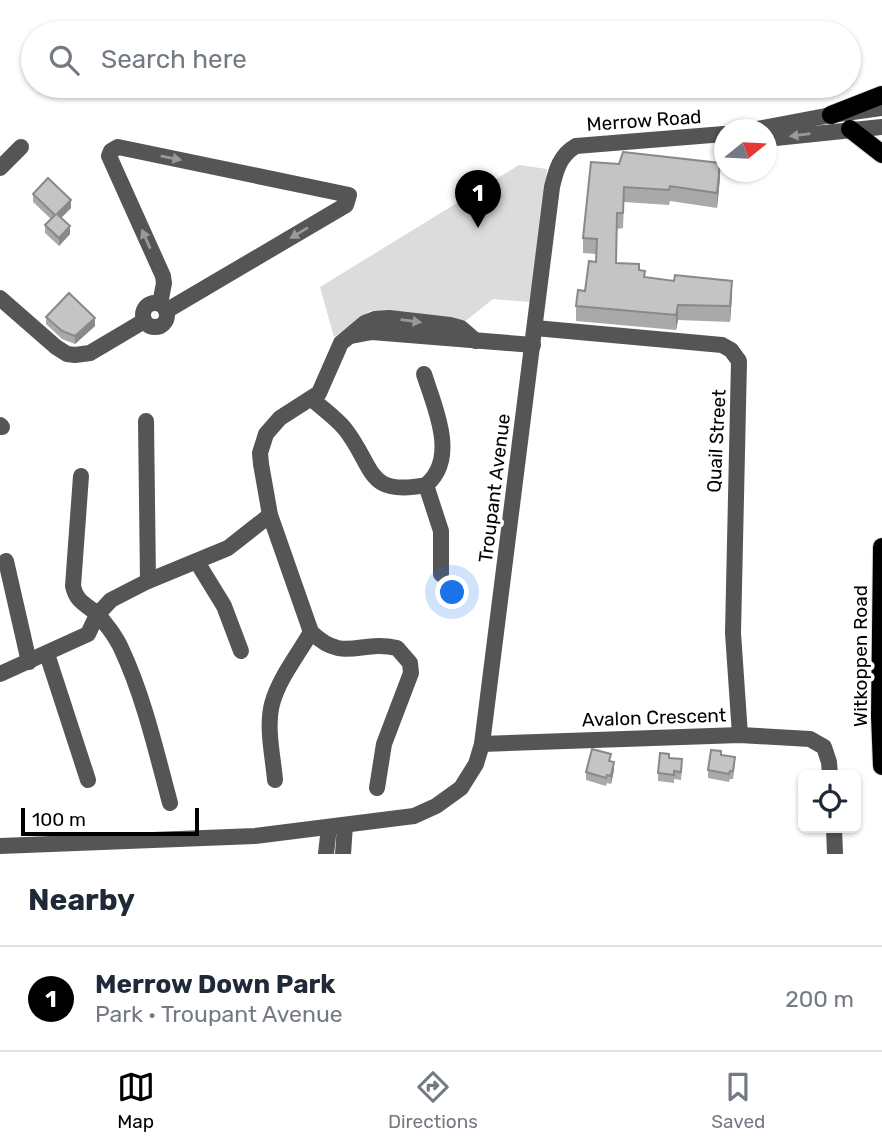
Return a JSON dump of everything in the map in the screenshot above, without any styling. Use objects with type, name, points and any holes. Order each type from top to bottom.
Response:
[{"type":"main road","points":[[831,115],[882,95]]},
{"type":"main road","points":[[850,129],[882,154]]},
{"type":"main road","name":"Witkoppen Road","points":[[882,547],[882,766]]},
{"type":"street","points":[[777,125],[882,108]]},
{"type":"street","points":[[777,138],[882,127]]},
{"type":"street","name":"Merrow Road","points":[[576,146],[714,137]]},
{"type":"street","name":"Troupant Avenue","points":[[0,846],[40,849],[255,836],[337,826],[414,816],[436,806],[461,788],[476,764],[482,744],[552,187],[560,160],[576,146]]},
{"type":"street","points":[[0,168],[21,147]]},
{"type":"street","points":[[114,148],[348,195],[346,205],[163,307],[163,276],[109,156],[114,148]]},
{"type":"street","points":[[0,298],[57,347],[67,354],[75,355],[90,353],[144,321],[143,312],[146,306],[154,302],[163,307]]},
{"type":"street","points":[[377,788],[384,744],[411,673],[410,663],[405,654],[397,649],[338,649],[324,644],[311,632],[270,515],[261,464],[263,440],[280,418],[319,393],[341,343],[365,323],[375,319],[389,318],[450,325],[461,328],[476,341],[533,345]]},
{"type":"street","name":"Quail Street","points":[[535,328],[722,345],[731,350],[740,361],[733,633],[740,735]]},
{"type":"street","points":[[312,399],[346,430],[377,481],[398,489],[426,485],[437,472],[442,436],[424,374]]},
{"type":"street","points":[[146,421],[148,581]]},
{"type":"street","points":[[81,476],[74,594],[97,615],[118,642],[149,725],[170,803]]},
{"type":"street","points":[[426,485],[441,531],[441,574]]},
{"type":"street","points":[[0,674],[88,634],[97,615],[111,600],[232,545],[270,515]]},
{"type":"street","points":[[6,561],[29,662]]},
{"type":"street","points":[[197,562],[224,606],[242,651]]},
{"type":"street","points":[[275,780],[271,706],[277,689],[311,632]]},
{"type":"street","points":[[47,654],[88,780]]},
{"type":"street","name":"Avalon Crescent","points":[[482,744],[740,735],[810,739],[824,747],[830,770]]},
{"type":"street","points":[[326,854],[337,826]]},
{"type":"street","points":[[337,826],[343,854]]},
{"type":"street","points":[[834,833],[835,854]]},
{"type":"street","points":[[255,836],[255,854]]},
{"type":"shaded area","points":[[519,165],[547,169],[530,302],[493,299],[463,323],[370,311],[334,337],[320,287]]},
{"type":"building","points":[[623,152],[714,162],[714,182],[718,182],[717,193],[670,186],[669,190],[624,187],[623,213],[617,213],[616,263],[639,264],[639,270],[645,271],[644,277],[674,281],[675,275],[732,281],[730,306],[678,305],[676,315],[576,306],[578,290],[585,291],[589,261],[596,262],[597,239],[583,238],[591,162],[619,164]]},
{"type":"building","points":[[48,178],[71,200],[57,214],[70,226],[59,238],[45,225],[55,215],[33,194]]},
{"type":"building","points":[[69,293],[95,318],[75,336],[62,331],[46,317]]},
{"type":"building","points":[[592,749],[611,754],[609,761],[614,762],[611,776],[607,775],[606,778],[586,772]]},
{"type":"building","points":[[711,750],[735,757],[733,771],[729,774],[708,770]]},
{"type":"building","points":[[660,753],[669,754],[669,758],[682,759],[681,772],[674,771],[674,775],[658,773]]},
{"type":"place","name":"Merrow Down Park","points":[[478,228]]}]
